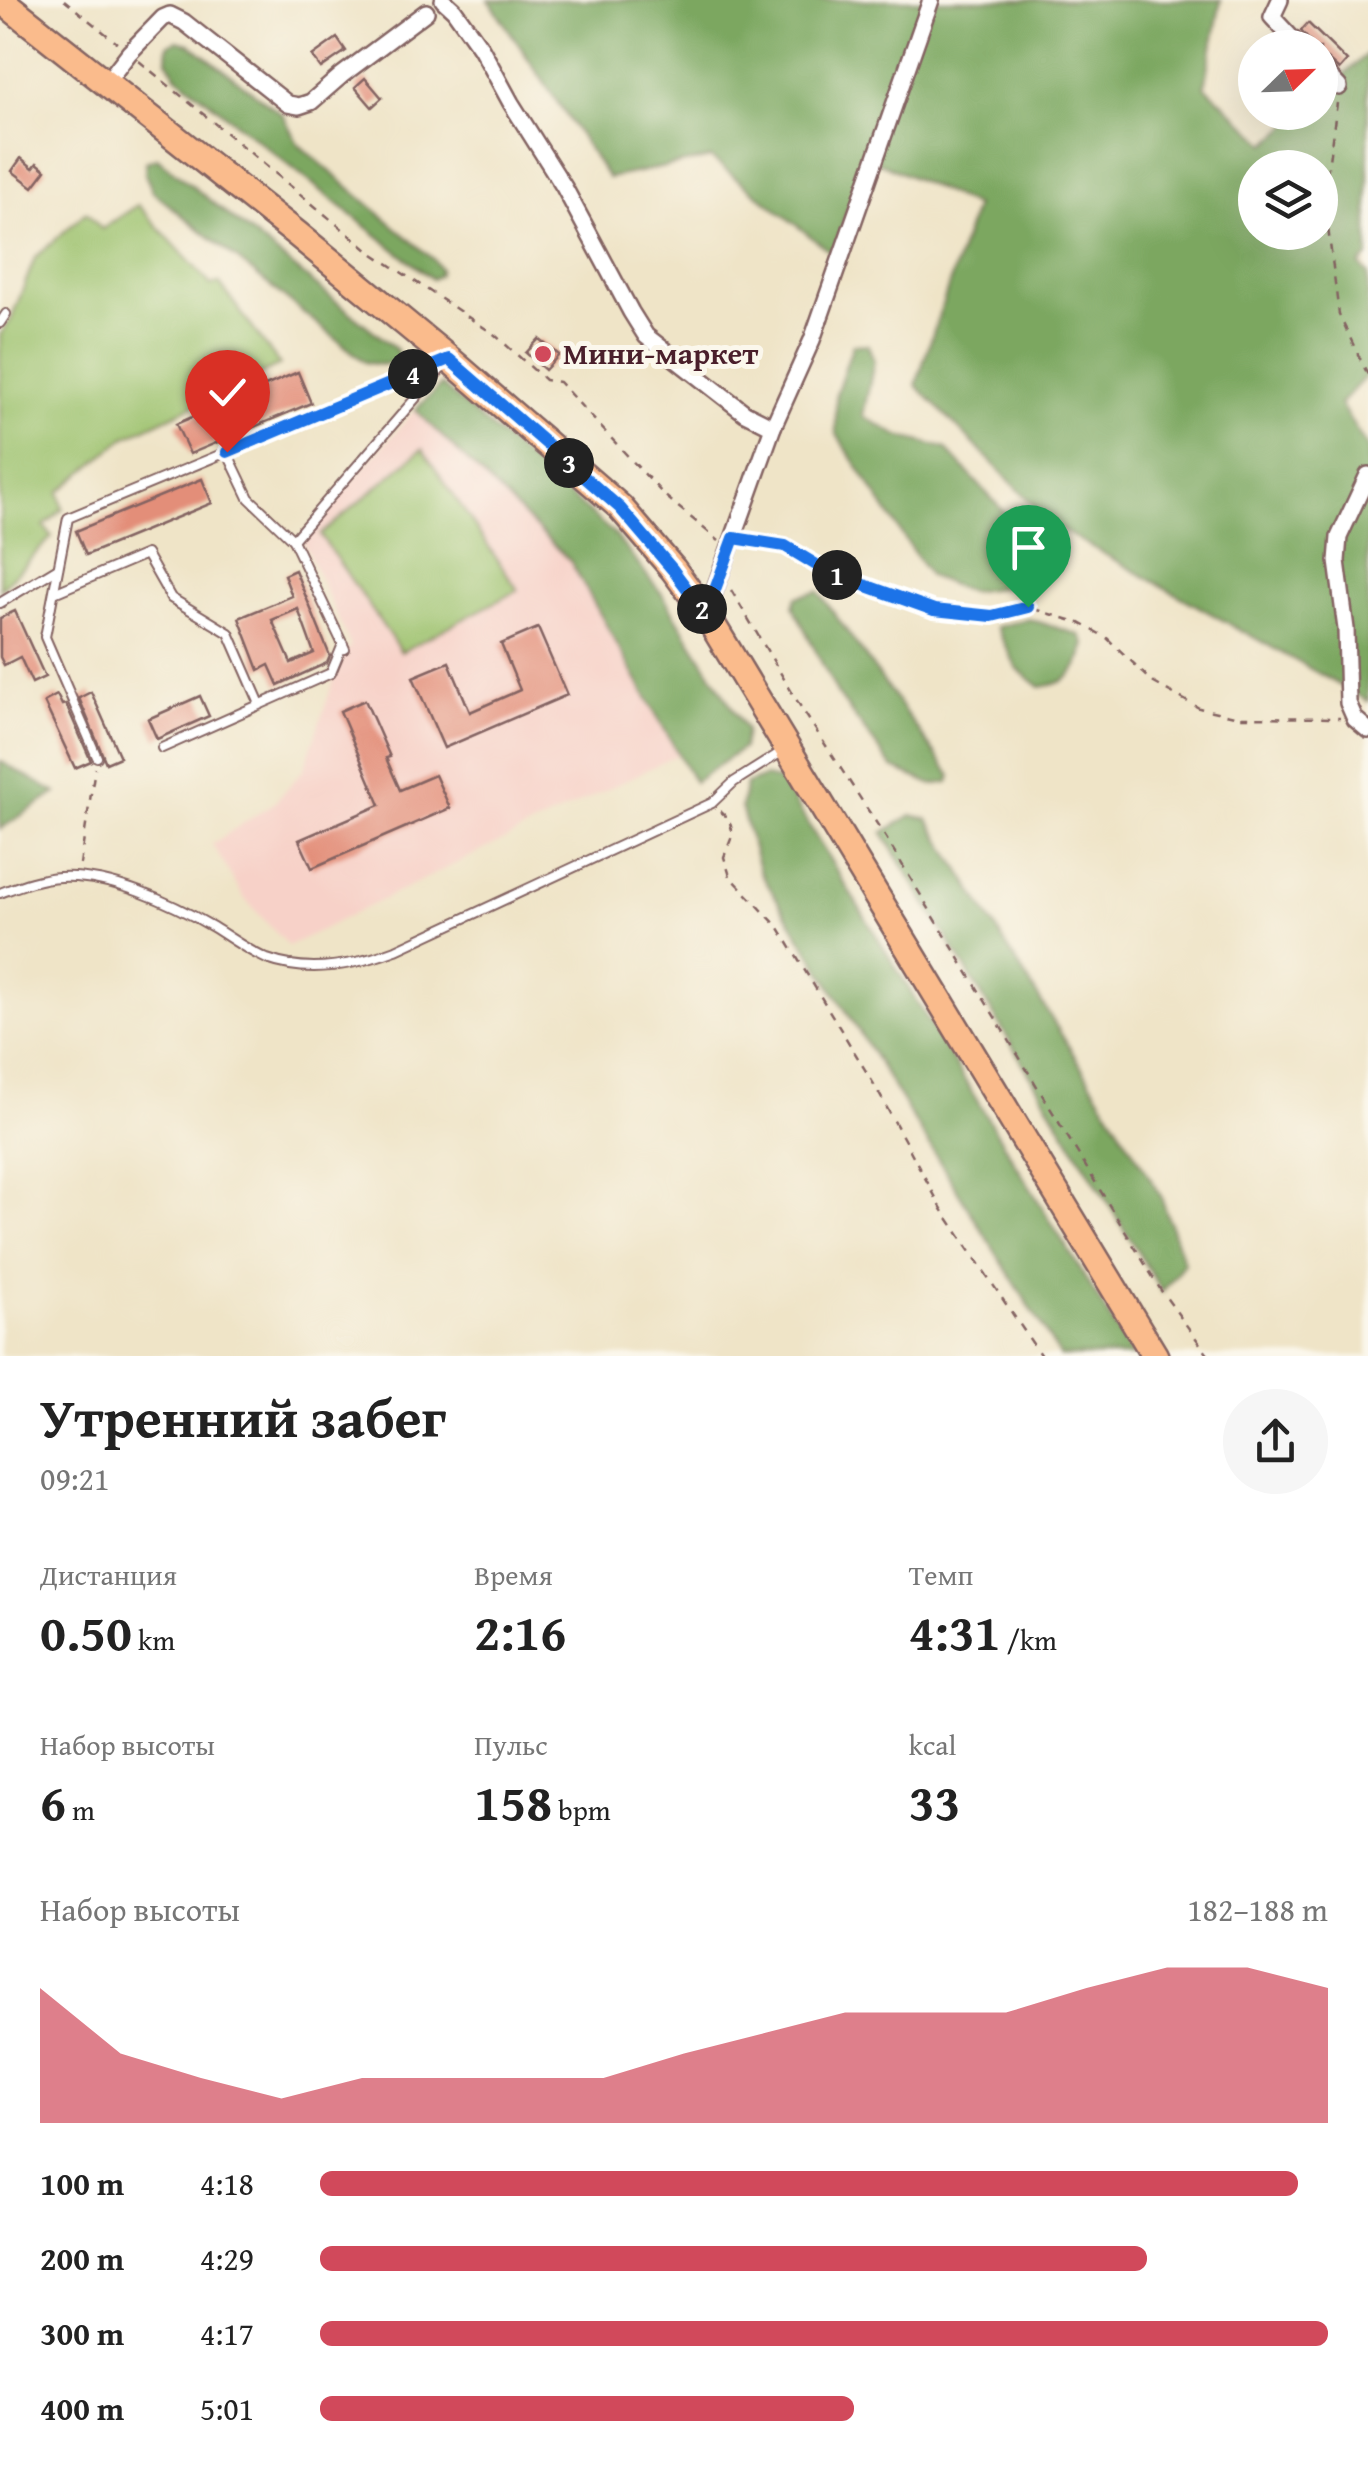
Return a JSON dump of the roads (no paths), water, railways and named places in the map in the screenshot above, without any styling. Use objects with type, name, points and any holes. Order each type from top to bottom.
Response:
[{"type":"main road","points":[[1,0],[449,359],[620,508],[673,570],[706,614],[1154,1356]]},
{"type":"street","points":[[443,0],[481,48],[646,336],[745,413],[772,427]]},
{"type":"street","points":[[706,614],[772,427],[812,340],[932,0]]},
{"type":"street","points":[[1280,0],[1272,17],[1284,30]]},
{"type":"street","points":[[106,83],[129,53],[170,15],[288,104],[299,106],[311,102],[426,12]]},
{"type":"street","points":[[1361,724],[1348,703],[1346,630],[1337,561],[1339,538],[1368,474]]},
{"type":"lane","points":[[163,18],[171,0]]},
{"type":"lane","points":[[0,323],[6,314]]},
{"type":"lane","points":[[97,757],[45,637],[68,518],[449,359]]},
{"type":"lane","points":[[293,540],[449,359]]},
{"type":"lane","points":[[162,748],[331,673],[344,648],[293,540],[249,498],[227,452]]},
{"type":"lane","points":[[54,593],[146,554],[171,598],[229,633],[260,704]]},
{"type":"lane","points":[[0,603],[58,568]]},
{"type":"lane","points":[[0,893],[61,876],[78,878],[128,888],[170,904],[268,959],[304,966],[370,960],[712,803],[734,782],[787,749]]},
{"type":"place","name":"Мини-маркет","points":[[543,354]]}]
